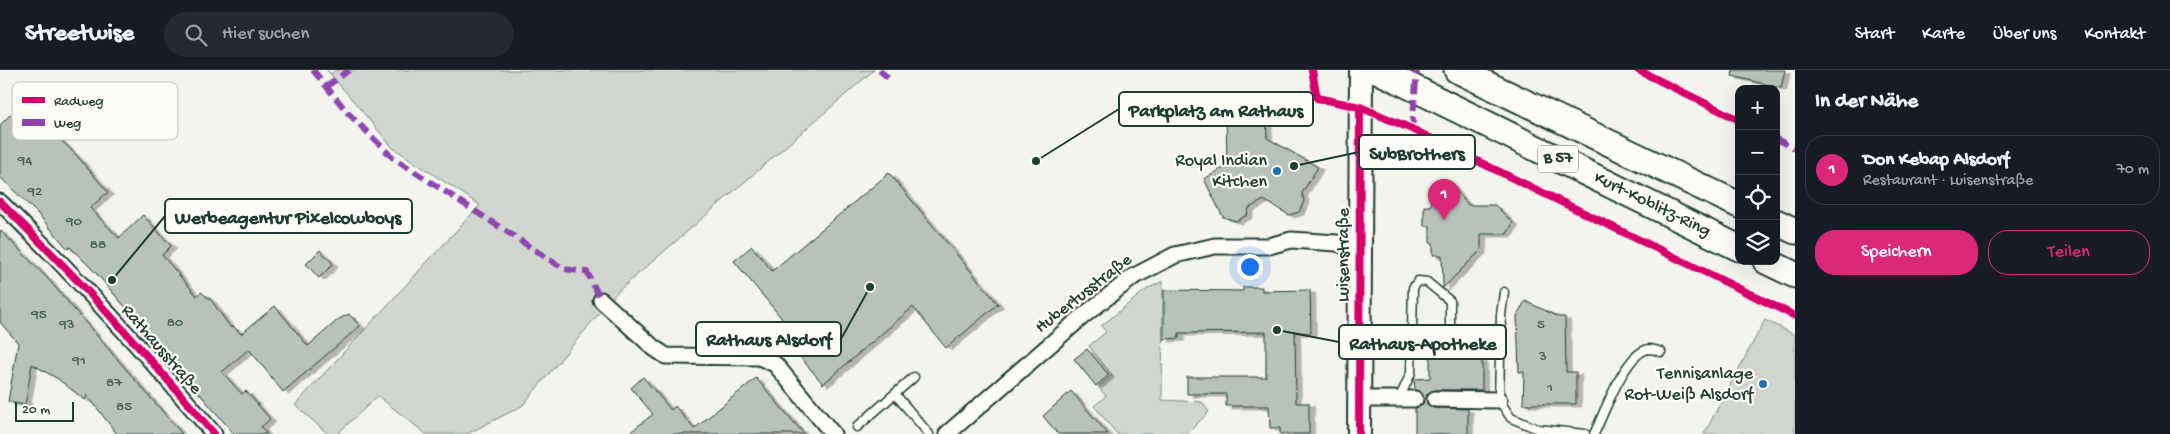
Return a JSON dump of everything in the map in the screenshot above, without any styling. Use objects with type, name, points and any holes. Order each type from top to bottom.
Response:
[{"type":"main road","name":"Luisenstraße","points":[[1359,434],[1360,70]]},
{"type":"main road","name":"Kurt-Koblitz-Ring","points":[[1377,70],[1735,246]]},
{"type":"main road","name":"Kurt-Koblitz-Ring","points":[[1457,70],[1735,203]]},
{"type":"main road","points":[[1780,224],[1795,231]]},
{"type":"main road","points":[[1774,265],[1795,275]]},
{"type":"street","name":"Rathausstraße","points":[[0,202],[54,255],[154,363],[214,434]]},
{"type":"street","name":"Hubertusstraße","points":[[947,434],[1083,316],[1150,266],[1175,255],[1193,250],[1216,246],[1262,247],[1291,240],[1337,243],[1360,252]]},
{"type":"street","points":[[601,300],[666,356],[759,357],[775,364],[833,434]]},
{"type":"street","points":[[1360,399],[1407,399]]},
{"type":"street","points":[[1435,399],[1499,400]]},
{"type":"lane","points":[[1407,399],[1411,373],[1413,288],[1418,281],[1426,282],[1450,301],[1450,348]]},
{"type":"lane","points":[[1504,292],[1501,315],[1499,400],[1511,418],[1538,429],[1585,434]]},
{"type":"lane","points":[[1594,434],[1628,363],[1641,352],[1650,348],[1661,352]]},
{"type":"lane","points":[[857,427],[914,377]]},
{"type":"lane","points":[[895,394],[929,434]]},
{"type":"shaded area","points":[[327,70],[331,74],[336,70],[874,70],[616,293],[522,406],[467,434],[426,434],[378,396],[337,434],[328,434],[295,405],[480,205],[393,148]]},
{"type":"shaded area","points":[[1163,281],[1162,400],[1202,402],[1209,412],[1187,434],[1117,434],[1094,406],[1106,396],[1098,387],[1112,375],[1089,346],[1106,332],[1101,326],[1147,289]]},
{"type":"shaded area","name":"Tennisanlage Rot-Weiß Alsdorf","points":[[1765,320],[1795,335],[1795,434],[1704,434]]},
{"type":"building","points":[[1733,70],[1785,70],[1781,88],[1780,85],[1769,85],[1732,76]]},
{"type":"building","points":[[1226,110],[1266,112],[1267,138],[1318,167],[1302,193],[1304,201],[1299,212],[1289,215],[1264,200],[1249,208],[1247,215],[1236,221],[1223,217],[1204,179],[1227,166]]},
{"type":"building","points":[[10,115],[12,117],[12,140],[61,140],[108,192],[90,208],[119,238],[143,215],[171,246],[162,255],[197,296],[201,292],[211,300],[231,328],[233,326],[241,334],[275,306],[308,346],[339,319],[349,314],[360,326],[283,392],[249,349],[222,372],[242,394],[246,391],[270,419],[261,427],[267,434],[234,434],[96,273],[70,247],[68,249],[37,213],[0,177],[0,125]]},
{"type":"building","points":[[889,173],[998,304],[946,348],[913,307],[823,384],[790,345],[798,338],[734,261],[752,246],[772,271]]},
{"type":"building","points":[[1449,182],[1468,205],[1495,205],[1513,223],[1507,234],[1481,234],[1481,250],[1443,288],[1442,255],[1433,255],[1433,243],[1430,243],[1430,226],[1424,226],[1424,206],[1430,206],[1435,196]]},
{"type":"building","points":[[0,230],[48,279],[182,434],[117,434],[87,395],[85,400],[58,379],[32,364],[25,405],[8,402],[18,343],[0,322]]},
{"type":"building","points":[[320,250],[333,264],[319,278],[306,264]]},
{"type":"building","points":[[1243,287],[1262,287],[1262,291],[1310,290],[1311,333],[1295,332],[1296,403],[1309,403],[1309,434],[1280,434],[1280,428],[1270,428],[1269,406],[1226,406],[1226,394],[1187,394],[1187,377],[1266,377],[1266,332],[1179,333],[1179,338],[1164,339],[1164,290],[1243,291]]},
{"type":"building","points":[[1525,301],[1559,317],[1565,317],[1566,372],[1576,372],[1576,404],[1523,404],[1524,372],[1519,372],[1517,316]]},
{"type":"building","points":[[1482,347],[1482,390],[1435,390],[1427,394],[1426,398],[1427,404],[1434,408],[1468,409],[1468,434],[1415,434],[1415,408],[1423,404],[1424,399],[1420,391],[1415,390],[1414,379],[1430,378],[1430,348],[1444,348],[1450,354],[1456,348]]},
{"type":"building","points":[[1087,349],[1109,375],[1096,386],[1074,359]]},
{"type":"building","points":[[643,377],[671,410],[675,406],[694,429],[756,378],[804,434],[628,434],[653,414],[631,388]]},
{"type":"building","points":[[1071,391],[1108,434],[1058,434],[1043,416]]},
{"type":"marked path","points":[[313,70],[348,113],[392,157],[564,269],[587,272],[601,300]]},
{"type":"marked path","points":[[326,87],[349,70]]},
{"type":"marked path","points":[[879,70],[892,81]]},
{"type":"marked path","points":[[1412,129],[1417,70]]},
{"type":"marked path","points":[[1780,141],[1795,148]]},
{"type":"cycle path","points":[[1312,70],[1317,98],[1360,107],[1412,129],[1795,316]]},
{"type":"cycle path","points":[[1638,70],[1735,118]]},
{"type":"cycle path","points":[[1359,434],[1360,107]]},
{"type":"cycle path","points":[[0,202],[110,315],[214,434]]},
{"type":"place","name":"Parkplatz am Rathaus","points":[[1036,161]]},
{"type":"place","name":"SubBrothers","points":[[1294,166]]},
{"type":"place","name":"Royal Indian Kitchen","points":[[1277,171]]},
{"type":"place","name":"Don Kebap Alsdorf","points":[[1444,220]]},
{"type":"place","name":"Werbeagentur Pixelcowboys","points":[[112,280]]},
{"type":"place","name":"Rathaus Alsdorf","points":[[870,287]]},
{"type":"place","name":"Rathaus-Apotheke","points":[[1277,330]]},
{"type":"place","name":"Tennisanlage Rot-Weiß Alsdorf","points":[[1763,384]]}]
